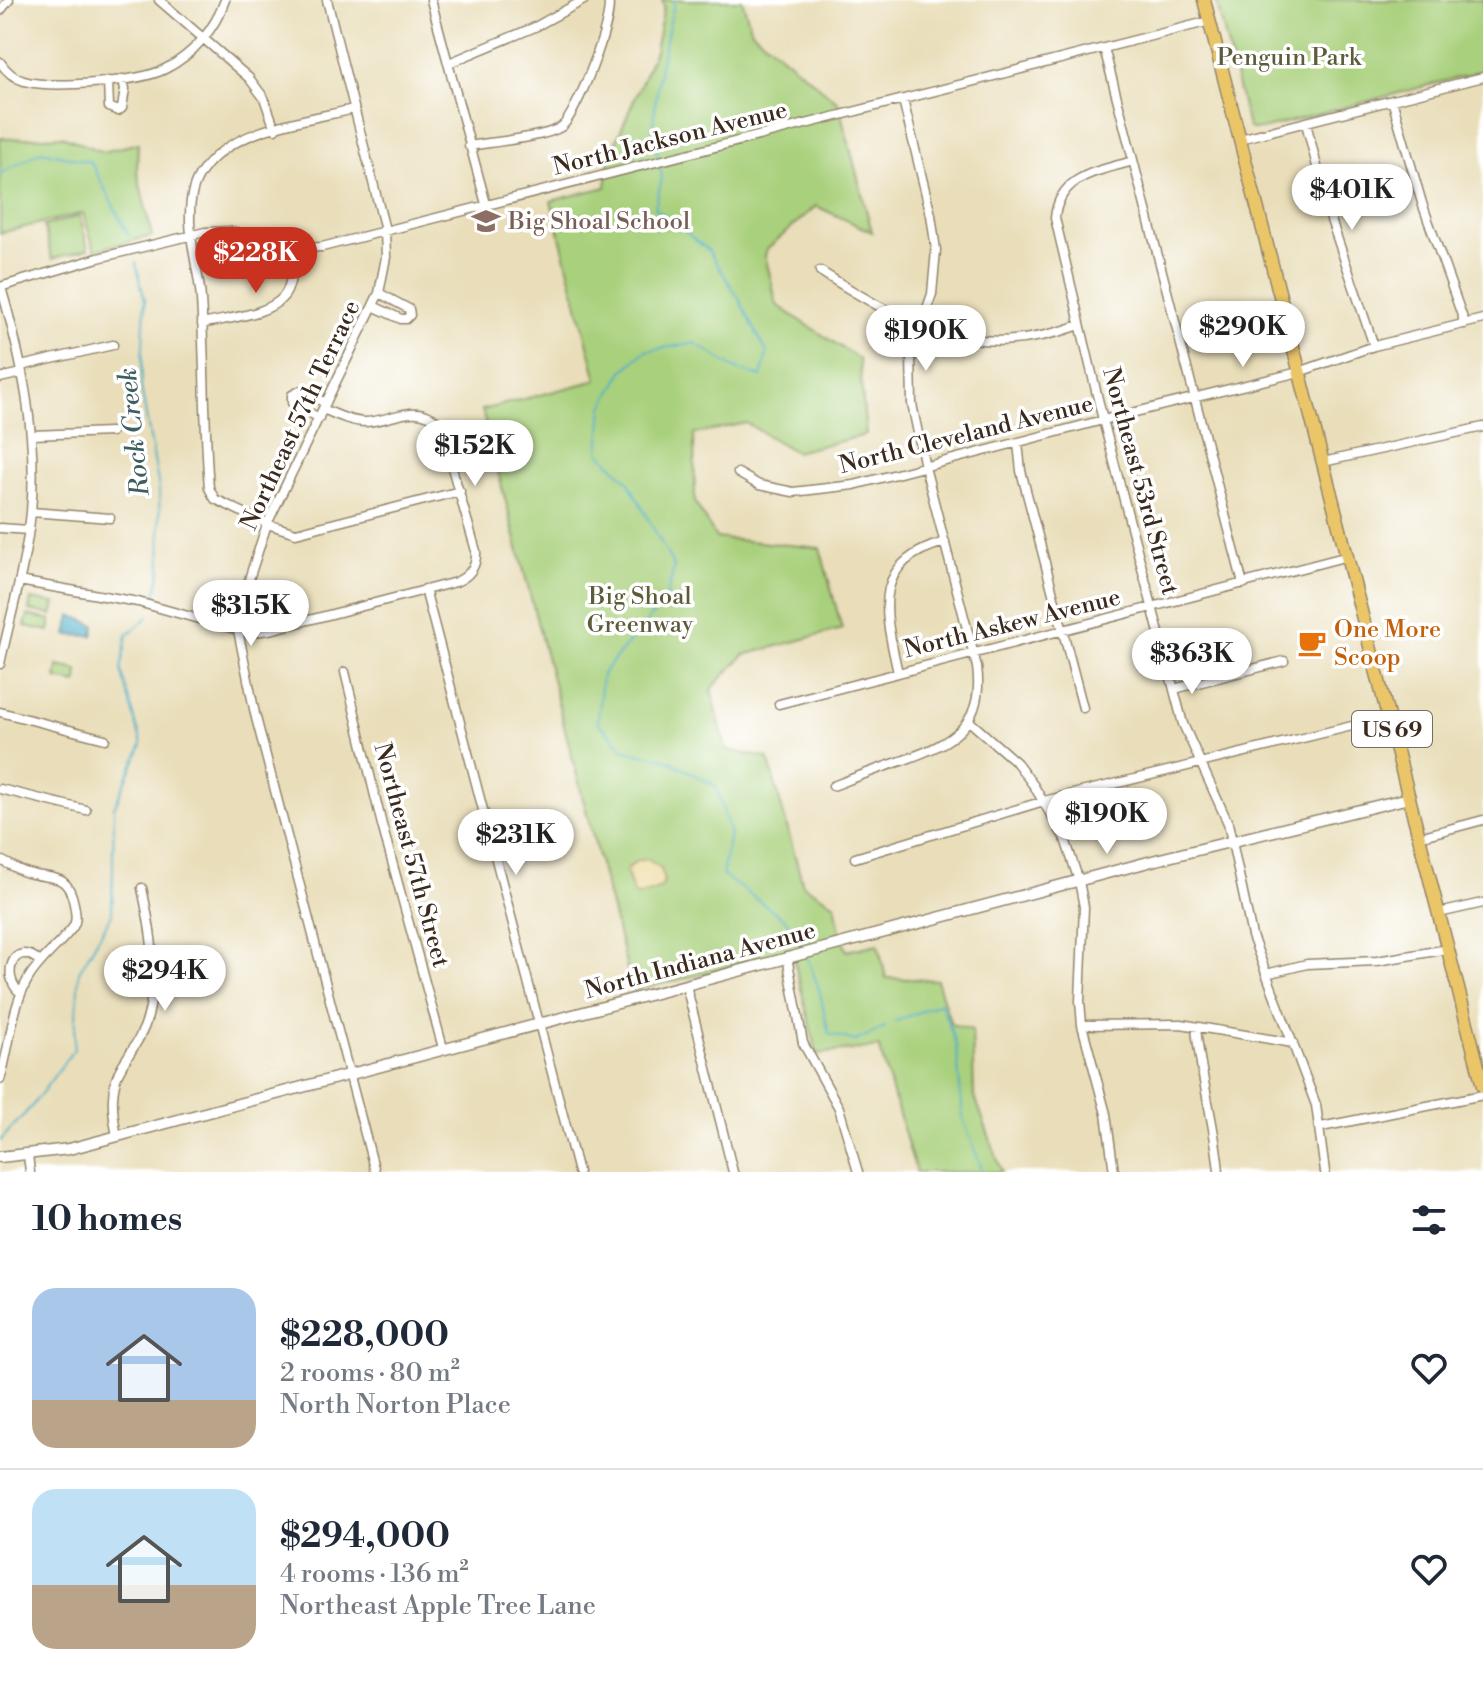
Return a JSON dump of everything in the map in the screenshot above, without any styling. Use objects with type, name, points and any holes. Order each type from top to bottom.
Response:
[{"type":"main road","name":"US 69","points":[[1204,0],[1483,1086]]},
{"type":"street","points":[[0,11],[9,0]]},
{"type":"street","points":[[159,0],[256,86],[271,112],[275,129]]},
{"type":"street","points":[[0,62],[14,76],[27,82],[54,84],[142,78],[164,70],[184,57],[204,38],[225,0]]},
{"type":"street","name":"Northeast 57th Terrace","points":[[327,0],[385,230],[386,257],[379,293],[267,524],[250,576],[238,630],[255,714],[375,1172]]},
{"type":"street","points":[[431,0],[486,204]]},
{"type":"street","points":[[449,63],[535,27],[584,0]]},
{"type":"street","points":[[469,146],[549,132],[568,121],[607,29],[611,7],[608,0]]},
{"type":"street","name":"North Jackson Avenue","points":[[0,287],[191,235],[230,231],[295,248],[322,247],[1210,21]]},
{"type":"street","points":[[1104,48],[1243,584]]},
{"type":"street","points":[[108,81],[109,107],[118,111],[124,101],[123,79]]},
{"type":"street","points":[[1240,139],[1482,79]]},
{"type":"street","points":[[833,786],[936,749],[969,721],[978,688],[974,654],[916,428],[910,381],[911,354],[932,294],[936,250],[931,215],[903,100]]},
{"type":"street","points":[[1392,100],[1422,203],[1465,324]]},
{"type":"street","points":[[354,109],[275,129],[235,143],[204,168],[191,203],[191,235],[199,280],[203,408],[211,495],[267,524],[287,532],[300,533],[460,491]]},
{"type":"street","points":[[1306,123],[1329,214],[1374,346]]},
{"type":"street","name":"Northeast 53rd Street","points":[[1133,161],[1080,177],[1065,190],[1055,218],[1103,420],[1174,689],[1188,738],[1219,799],[1232,842],[1252,936],[1316,1105],[1325,1172]]},
{"type":"street","points":[[202,324],[276,305],[289,286],[295,248]]},
{"type":"street","points":[[820,271],[875,306],[919,326],[969,340],[1035,338],[1080,325]]},
{"type":"street","points":[[0,287],[21,369],[32,435],[29,530],[0,664]]},
{"type":"street","points":[[373,306],[401,319],[410,315],[409,309],[379,293]]},
{"type":"street","name":"North Cleveland Avenue","points":[[738,473],[770,488],[805,492],[854,485],[1299,372],[1374,346],[1483,319]]},
{"type":"street","points":[[0,378],[21,369],[113,345]]},
{"type":"street","points":[[19,581],[138,602],[238,630],[274,629],[456,582],[469,573],[476,561],[476,551],[441,426],[427,414],[412,412],[363,422],[323,410]]},
{"type":"street","points":[[1323,462],[1483,427]]},
{"type":"street","points":[[32,435],[111,432]]},
{"type":"street","points":[[1018,443],[1021,471],[1083,708]]},
{"type":"street","points":[[31,512],[110,518]]},
{"type":"street","points":[[0,528],[29,530]]},
{"type":"street","points":[[898,673],[885,609],[890,582],[910,556],[927,546],[945,542]]},
{"type":"street","name":"North Askew Avenue","points":[[779,704],[1348,556]]},
{"type":"street","points":[[425,589],[578,1172]]},
{"type":"street","points":[[1174,689],[1284,661]]},
{"type":"street","name":"Northeast 57th Street","points":[[345,672],[382,825],[443,1048]]},
{"type":"street","points":[[0,712],[105,739]]},
{"type":"street","points":[[855,858],[1044,801],[1389,717]]},
{"type":"street","points":[[969,721],[1017,763],[1044,801],[1065,839],[1079,881],[1084,907],[1080,1001],[1082,1025],[1106,1114],[1114,1172]]},
{"type":"street","points":[[0,789],[86,810]]},
{"type":"street","name":"North Indiana Avenue","points":[[0,1157],[69,1149],[792,956],[1409,798]]},
{"type":"street","points":[[1419,837],[1483,820]]},
{"type":"street","points":[[0,860],[30,874],[56,877],[70,888],[77,915],[75,925],[39,961],[21,993],[0,1080]]},
{"type":"street","points":[[117,1136],[112,1107],[115,1082],[139,1040],[151,1005],[153,942],[142,888]]},
{"type":"street","points":[[1439,913],[1483,903]]},
{"type":"street","points":[[1266,974],[1307,964],[1377,961],[1448,949]]},
{"type":"street","points":[[21,993],[8,984],[5,976],[8,963],[14,956],[23,954],[32,955],[39,961]]},
{"type":"street","points":[[792,956],[803,1043],[839,1108],[858,1172]]},
{"type":"street","points":[[686,985],[733,1172]]},
{"type":"street","points":[[1082,1025],[1132,1023],[1196,1027],[1293,1043]]},
{"type":"street","points":[[1196,1027],[1199,1068],[1216,1137],[1219,1172]]},
{"type":"street","points":[[1321,1127],[1483,1095]]},
{"type":"street","points":[[28,1155],[30,1172]]},
{"type":"green space","name":"Big Shoal Greenway","points":[[662,0],[742,0],[752,31],[838,102],[872,232],[816,206],[767,249],[765,255],[777,305],[859,359],[866,435],[795,452],[746,423],[694,434],[695,502],[716,538],[820,548],[842,629],[744,655],[711,689],[726,750],[768,758],[803,885],[835,904],[847,951],[878,944],[886,978],[937,980],[951,1024],[972,1030],[974,1094],[1002,1172],[916,1172],[879,1047],[817,1054],[792,952],[633,991],[482,410],[597,380],[551,201],[606,187],[609,158],[655,51],[664,6]]},
{"type":"green space","name":"Penguin Park","points":[[1216,0],[1483,0],[1483,71],[1262,129],[1251,129]]},
{"type":"green space","points":[[62,136],[103,152],[138,143],[137,171],[152,236],[95,250],[83,213],[0,233],[0,137]]},
{"type":"green space","points":[[80,216],[88,249],[52,259],[44,226]]},
{"type":"green space","points":[[31,599],[55,603],[52,615],[29,610]]},
{"type":"green space","points":[[28,615],[51,620],[49,631],[25,626]]},
{"type":"green space","points":[[58,666],[78,670],[77,683],[56,679]]},
{"type":"sand","points":[[647,859],[661,868],[664,882],[661,888],[638,896],[633,892],[626,870],[636,861]]},
{"type":"water","points":[[71,615],[95,625],[93,636],[67,635]]},
{"type":"waterway","points":[[659,160],[652,131],[660,65],[675,0]]},
{"type":"waterway","name":"Rock Creek","points":[[0,174],[41,151],[91,162],[129,236]]},
{"type":"waterway","points":[[660,166],[662,178],[655,208],[708,250],[738,297],[767,353],[761,377],[734,368],[695,343],[645,351],[622,372],[603,407],[599,452],[628,481],[674,567],[666,599],[602,674],[598,722],[625,750],[668,760],[716,786],[730,834],[722,875],[786,920],[804,947]]},
{"type":"waterway","name":"Rock Creek","points":[[136,263],[145,301],[141,387],[159,488],[161,570],[155,597]]},
{"type":"waterway","name":"Rock Creek","points":[[0,1141],[32,1106],[74,1049],[79,972],[112,914],[114,807],[142,745],[121,670],[127,635],[148,617]]},
{"type":"waterway","points":[[807,957],[819,989],[829,1034],[856,1041],[885,1027]]},
{"type":"waterway","points":[[894,1022],[941,1003],[956,1045],[963,1118],[983,1172]]},
{"type":"place","name":"Big Shoal School","points":[[486,221]]},
{"type":"place","name":"One More Scoop","points":[[1312,643]]}]
